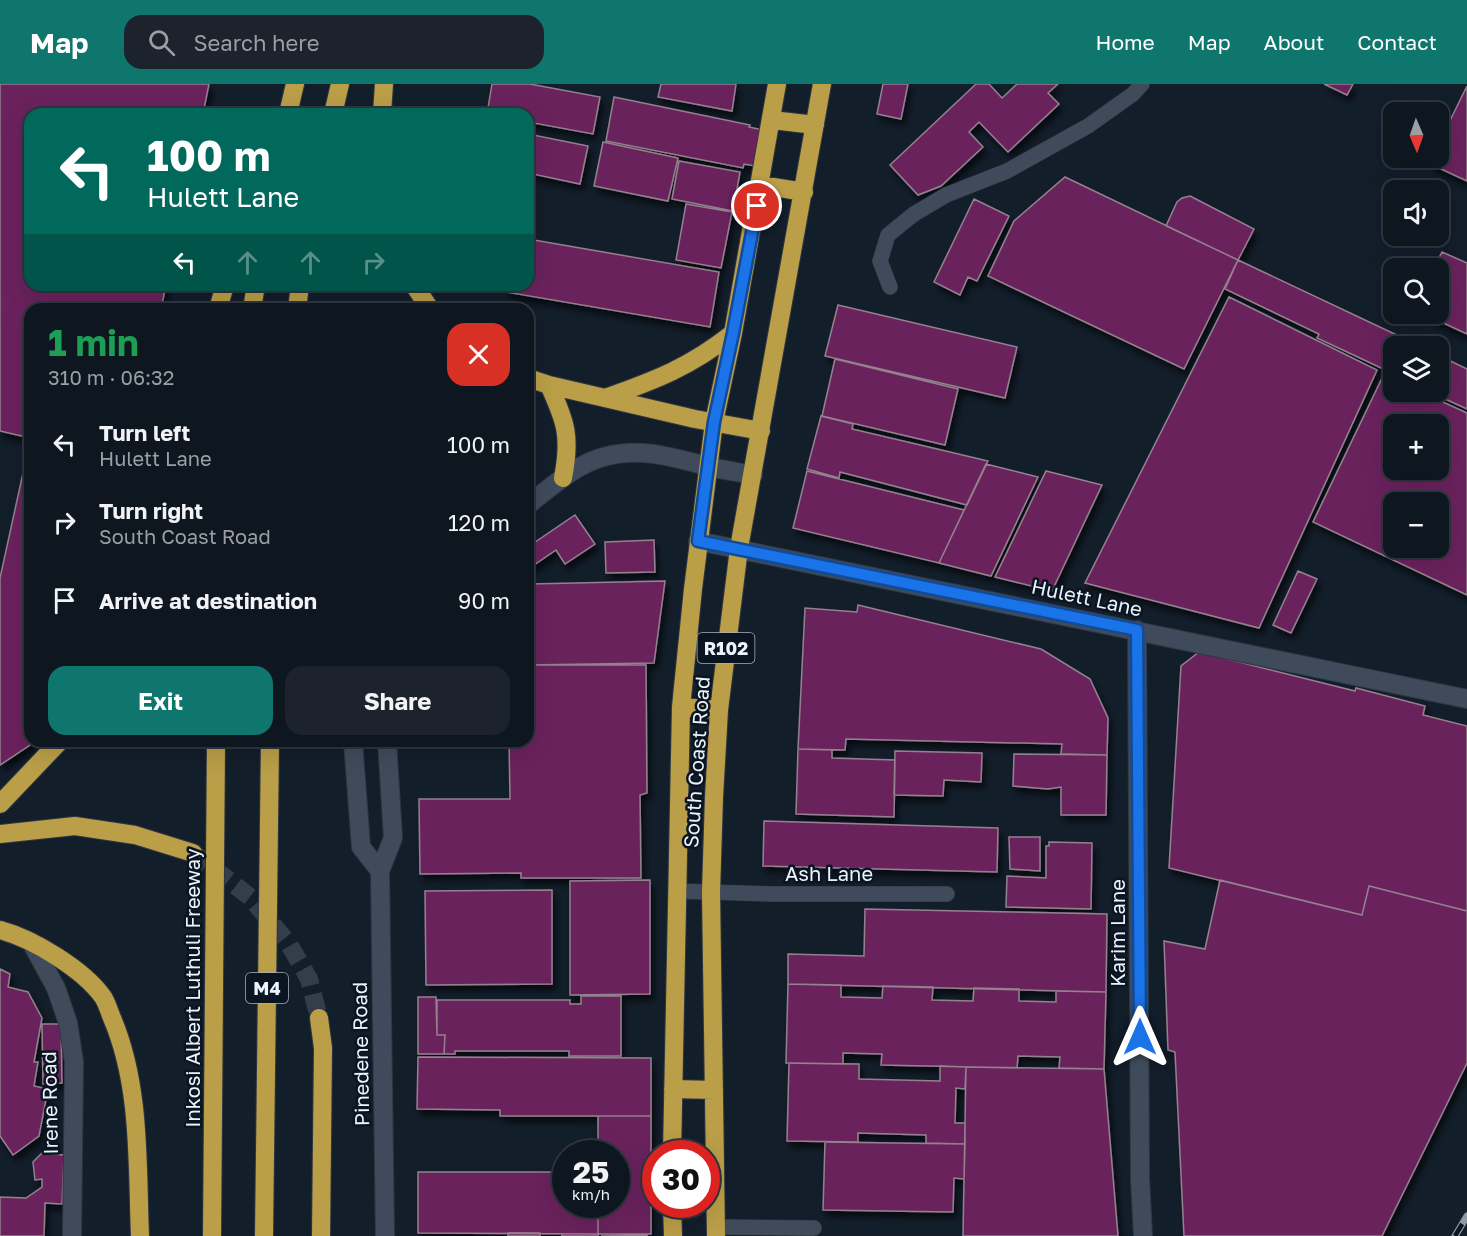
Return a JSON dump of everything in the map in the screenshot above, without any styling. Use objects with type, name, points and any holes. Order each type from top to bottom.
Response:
[{"type":"highway","points":[[289,108],[294,84]]},
{"type":"highway","points":[[334,108],[340,84]]},
{"type":"highway","points":[[382,108],[384,84]]},
{"type":"highway","name":"South Coast Road","points":[[672,1140],[681,707],[707,466],[777,84]]},
{"type":"highway","name":"South Coast Road","points":[[712,1140],[714,1090],[711,891],[719,710],[739,548],[822,84]]},
{"type":"highway","points":[[772,120],[815,125]]},
{"type":"highway","points":[[760,185],[804,192]]},
{"type":"highway","points":[[605,398],[680,369],[733,333]]},
{"type":"highway","points":[[534,380],[605,398],[761,430]]},
{"type":"highway","points":[[549,385],[563,415],[567,434],[568,454],[563,477]]},
{"type":"highway","points":[[681,707],[719,710]]},
{"type":"highway","points":[[0,804],[54,747]]},
{"type":"highway","name":"Inkosi Albert Luthuli Freeway","points":[[212,1236],[216,747]]},
{"type":"highway","name":"M4","points":[[264,1236],[270,747]]},
{"type":"highway","points":[[0,834],[75,826],[135,835],[193,853]]},
{"type":"highway","points":[[0,930],[32,942],[75,968],[104,997],[122,1041],[130,1076],[137,1154],[140,1236]]},
{"type":"highway","points":[[319,1018],[323,1048],[321,1236]]},
{"type":"highway","points":[[673,1089],[714,1090]]},
{"type":"highway","points":[[672,1218],[673,1236]]},
{"type":"street","points":[[534,500],[563,477],[583,465],[605,456],[629,452],[658,454],[753,475]]},
{"type":"street","name":"Hulett Lane","points":[[698,541],[1467,699]]},
{"type":"street","name":"Karim Lane","points":[[1137,630],[1140,1166],[1143,1236]]},
{"type":"street","points":[[353,747],[361,847],[380,871]]},
{"type":"street","name":"Pinedene Road","points":[[385,1236],[380,871],[393,838],[387,747]]},
{"type":"street","name":"Irene Road","points":[[32,942],[56,988],[68,1023],[74,1062],[72,1236]]},
{"type":"lane","points":[[890,287],[880,261],[888,235],[914,214],[946,195],[1007,171],[1088,126],[1133,94],[1142,84]]},
{"type":"lane","name":"Ash Lane","points":[[676,891],[947,894]]},
{"type":"lane","points":[[716,1231],[814,1228]]},
{"type":"building","points":[[0,84],[209,84],[204,108],[24,108],[24,291],[165,291],[162,303],[24,303],[24,437],[0,431]]},
{"type":"building","points":[[492,84],[530,84],[600,97],[593,134],[534,123],[534,108],[488,108]]},
{"type":"building","points":[[661,84],[736,84],[732,111],[658,97]]},
{"type":"building","points":[[883,84],[908,84],[901,119],[877,114]]},
{"type":"building","points":[[976,84],[989,84],[1002,98],[1017,84],[1058,84],[1048,93],[1059,104],[1008,152],[979,122],[969,132],[983,147],[941,186],[918,195],[890,165]]},
{"type":"building","points":[[1324,84],[1353,84],[1347,95]]},
{"type":"building","points":[[1467,86],[1467,181],[1439,168],[1449,168],[1449,123]]},
{"type":"building","points":[[614,97],[750,125],[749,127],[763,130],[755,166],[744,164],[743,168],[606,141]]},
{"type":"building","points":[[534,135],[588,146],[580,184],[534,174]]},
{"type":"building","points":[[603,142],[678,158],[668,201],[594,186]]},
{"type":"building","points":[[679,161],[740,172],[733,211],[672,199]]},
{"type":"building","points":[[1065,177],[1238,260],[1184,369],[988,276],[1014,221]]},
{"type":"building","points":[[1190,196],[1254,229],[1238,260],[1166,226],[1177,202]]},
{"type":"building","points":[[974,199],[1009,216],[977,281],[968,277],[960,295],[934,282]]},
{"type":"building","points":[[686,204],[732,212],[721,268],[676,260]]},
{"type":"building","points":[[534,240],[719,272],[710,327],[506,292],[534,291]]},
{"type":"building","points":[[1442,252],[1467,263],[1467,334],[1446,324],[1449,324],[1449,258],[1439,258]]},
{"type":"building","points":[[1238,260],[1399,336],[1383,336],[1383,369],[1317,338],[1319,334],[1225,289]]},
{"type":"building","points":[[1229,297],[1377,370],[1259,628],[1085,583]]},
{"type":"building","points":[[838,305],[1017,347],[1005,398],[825,356]]},
{"type":"building","points":[[835,359],[958,389],[945,445],[822,416]]},
{"type":"building","points":[[1449,360],[1467,369],[1467,409],[1449,401]]},
{"type":"building","points":[[1383,376],[1383,402],[1443,402],[1467,413],[1467,595],[1389,558],[1449,558],[1449,492],[1383,492],[1383,555],[1313,522]]},
{"type":"building","points":[[821,416],[853,424],[852,429],[988,461],[967,505],[840,472],[839,478],[807,469]]},
{"type":"building","points":[[986,464],[1038,477],[991,576],[939,563]]},
{"type":"building","points":[[24,468],[24,747],[27,747],[0,765],[0,578]]},
{"type":"building","points":[[807,471],[964,510],[939,563],[793,528]]},
{"type":"building","points":[[1046,471],[1102,485],[1052,591],[995,577]]},
{"type":"building","points":[[575,515],[595,544],[565,564],[556,550],[534,565],[534,543]]},
{"type":"building","points":[[654,540],[655,572],[606,573],[605,542]]},
{"type":"building","points":[[1298,571],[1317,579],[1291,633],[1273,625]]},
{"type":"building","points":[[665,581],[654,663],[534,665],[534,584]]},
{"type":"building","points":[[858,605],[1041,649],[1090,679],[1108,718],[1107,755],[1061,754],[1062,744],[846,739],[845,750],[798,749],[805,608],[857,612]]},
{"type":"building","points":[[1199,652],[1425,706],[1423,715],[1467,726],[1467,911],[1369,886],[1362,915],[1169,868],[1181,666]]},
{"type":"building","points":[[534,665],[646,665],[647,793],[640,795],[641,878],[521,878],[521,873],[420,874],[419,799],[510,799],[509,747],[534,747]]},
{"type":"building","points":[[798,749],[832,750],[832,758],[895,760],[894,817],[796,814]]},
{"type":"building","points":[[895,751],[982,753],[981,782],[944,780],[943,796],[894,795]]},
{"type":"building","points":[[1014,754],[1107,755],[1106,815],[1061,815],[1061,787],[1048,789],[1013,786]]},
{"type":"building","points":[[764,821],[998,828],[997,872],[763,866]]},
{"type":"building","points":[[1009,837],[1040,837],[1040,871],[1010,869]]},
{"type":"building","points":[[1049,842],[1092,843],[1091,909],[1006,907],[1007,876],[1046,878],[1046,846],[1049,846]]},
{"type":"building","points":[[650,880],[650,994],[570,995],[570,881]]},
{"type":"building","points":[[1220,880],[1362,915],[1369,886],[1467,911],[1467,1063],[1382,1236],[1184,1236],[1175,1052],[1168,1050],[1164,941],[1205,949]]},
{"type":"building","points":[[552,890],[552,984],[426,985],[425,891]]},
{"type":"building","points":[[865,909],[1107,914],[1106,992],[788,984],[788,954],[864,956]]},
{"type":"building","points":[[0,969],[10,974],[8,987],[28,992],[42,1018],[34,1062],[38,1062],[34,1086],[48,1089],[39,1136],[13,1155],[0,1136]]},
{"type":"building","points":[[788,984],[841,985],[841,997],[882,998],[883,986],[933,987],[932,1000],[973,1001],[974,988],[1019,989],[1019,1001],[1056,1002],[1056,991],[1106,992],[1104,1069],[1059,1068],[1060,1057],[1018,1056],[1017,1068],[881,1065],[882,1054],[843,1053],[843,1064],[786,1063]]},
{"type":"building","points":[[581,996],[621,996],[621,1056],[569,1056],[569,1051],[455,1051],[455,1054],[444,1054],[445,1035],[437,1035],[437,1000],[570,1000],[570,1004],[581,1004]]},
{"type":"building","points":[[418,997],[436,997],[437,1035],[445,1035],[444,1054],[418,1054]]},
{"type":"building","points":[[42,1024],[61,1024],[62,1083],[43,1084]]},
{"type":"building","points":[[418,1057],[651,1058],[651,1116],[500,1116],[500,1110],[417,1109]]},
{"type":"building","points":[[789,1063],[859,1064],[859,1079],[940,1081],[940,1066],[966,1067],[965,1089],[956,1088],[955,1123],[965,1123],[965,1144],[926,1143],[926,1135],[858,1133],[858,1142],[787,1141]]},
{"type":"building","points":[[966,1067],[1104,1069],[1118,1236],[963,1236]]},
{"type":"building","points":[[598,1116],[651,1116],[651,1140],[642,1140],[642,1218],[651,1218],[651,1234],[598,1234],[598,1218],[630,1218],[630,1140],[598,1140]]},
{"type":"building","points":[[825,1142],[965,1144],[964,1179],[954,1178],[953,1212],[823,1210]]},
{"type":"building","points":[[42,1153],[64,1155],[62,1204],[45,1203],[44,1236],[0,1236],[0,1197],[26,1198],[42,1187],[42,1179],[35,1180],[33,1162]]},
{"type":"building","points":[[418,1172],[552,1172],[552,1218],[598,1218],[598,1234],[418,1233]]},
{"type":"building","points":[[508,1233],[540,1233],[540,1236],[508,1236]]},
{"type":"building","points":[[562,1234],[598,1234],[598,1236],[562,1236]]},
{"type":"building","points":[[647,1235],[647,1236],[601,1236]]},
{"type":"tunnel","points":[[193,853],[250,897],[289,944],[309,979],[319,1018]]},
{"type":"railway","points":[[1455,1236],[1467,1216]]},
{"type":"route","points":[[757,206],[714,422],[698,541],[1137,630],[1140,1037]]}]
